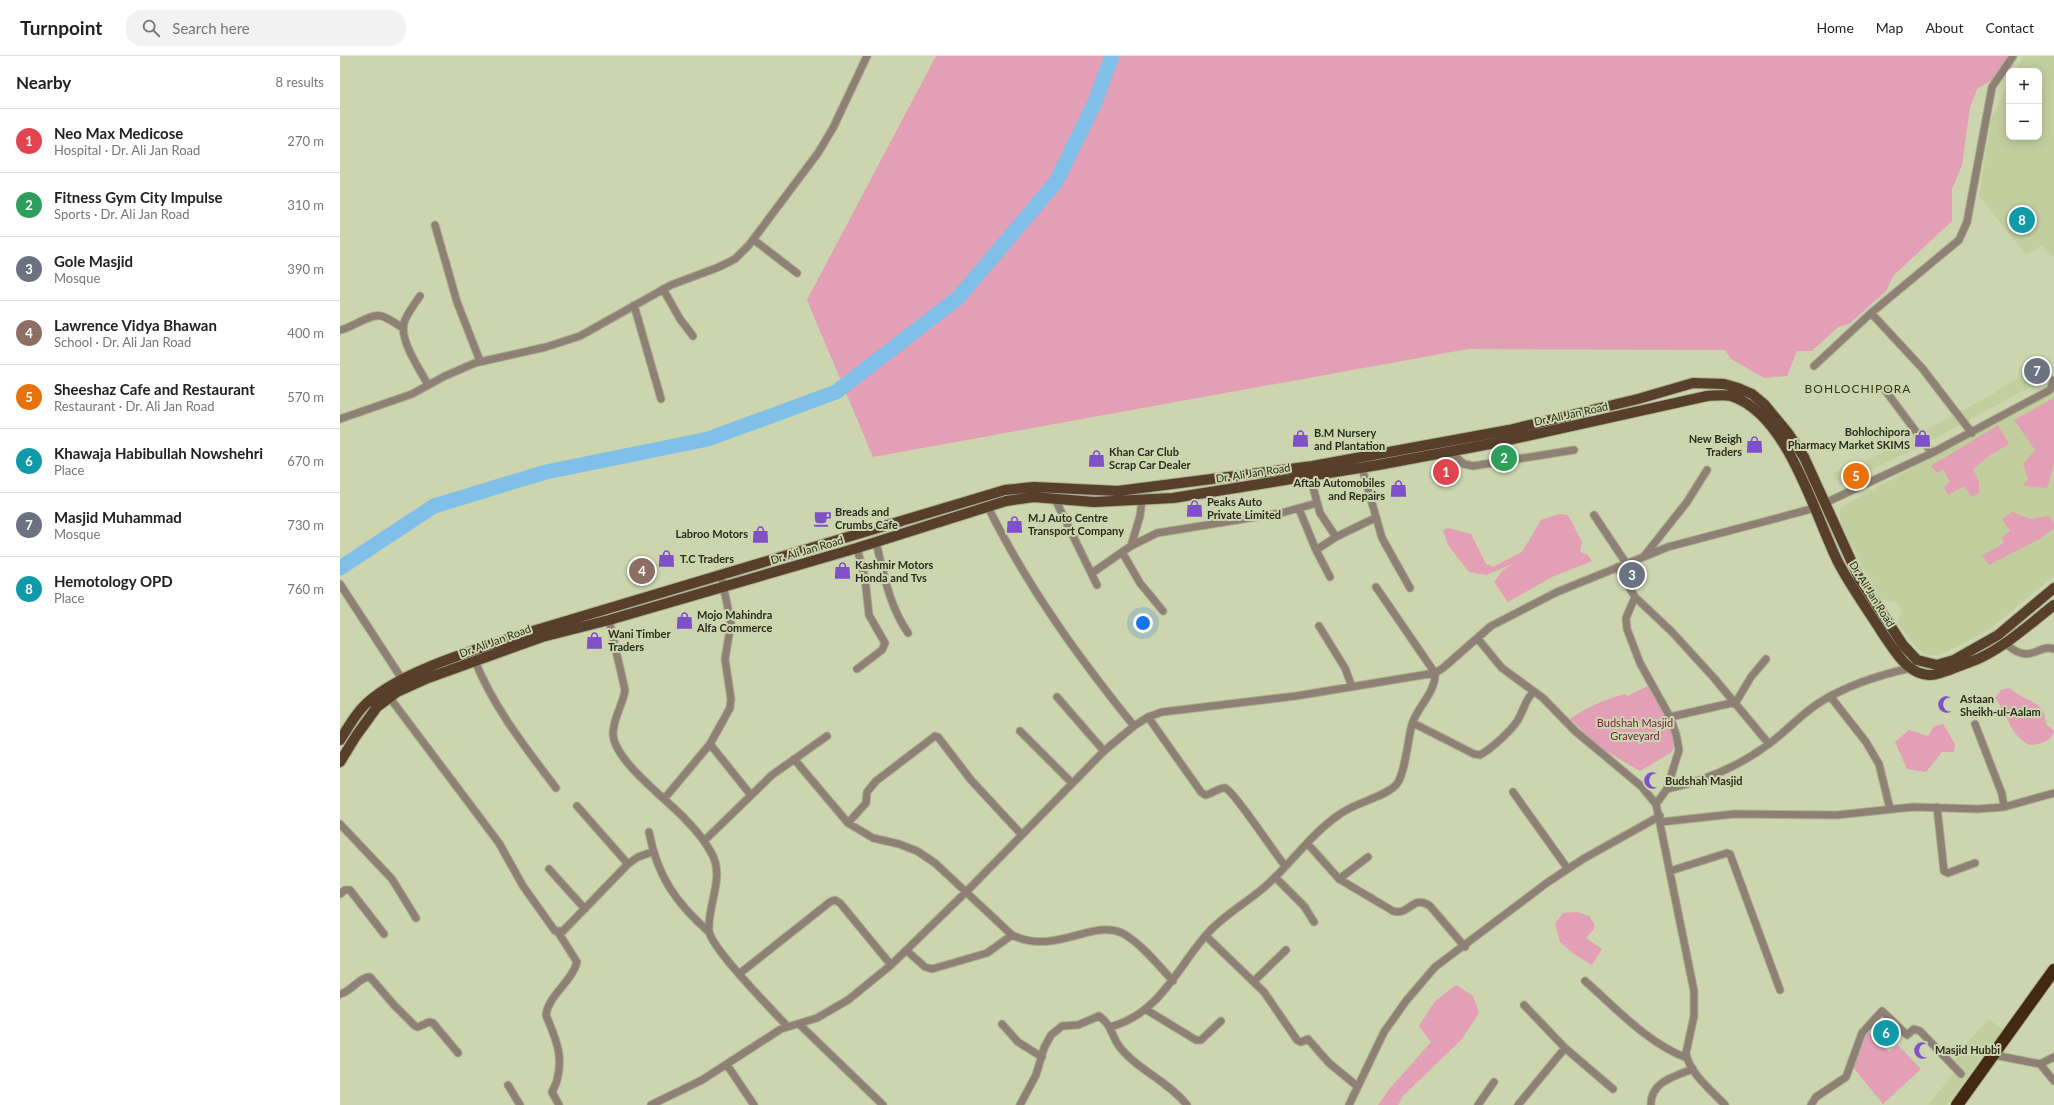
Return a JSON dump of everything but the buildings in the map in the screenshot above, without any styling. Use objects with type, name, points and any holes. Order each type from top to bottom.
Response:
[{"type":"highway","points":[[1957,1105],[1970,1083],[1994,1055],[2054,970]]},
{"type":"main road","name":"Dr. Ali Jan Road","points":[[340,740],[365,704],[383,690],[402,679],[523,634],[1005,490],[1034,487],[1118,491],[1313,466],[1509,430],[1638,399],[1693,383],[1724,384],[1752,394],[1764,404],[1788,433],[1804,457],[1859,578],[1903,645],[1917,660],[1937,665],[1954,660],[1998,635],[2054,588]]},
{"type":"main road","name":"Dr. Ali Jan Road","points":[[340,762],[370,715],[390,698],[406,688],[475,661],[542,637],[609,620],[856,548],[1019,498],[1055,498],[1094,502],[1173,498],[1362,468],[1450,452],[1707,396],[1729,395],[1743,402],[1757,412],[1775,433],[1798,468],[1838,561],[1851,585],[1896,653],[1911,668],[1922,674],[1936,674],[1980,658],[2005,643],[2054,605]]},
{"type":"street","points":[[340,419],[385,404],[428,385],[463,367],[480,361],[569,340],[580,336],[664,289],[735,259],[754,240],[818,153],[833,128],[867,56]]},
{"type":"street","points":[[1814,366],[1870,313],[1948,250],[1963,233],[1972,196],[1992,87],[2013,56]]},
{"type":"street","points":[[435,226],[457,302],[480,361]]},
{"type":"street","points":[[754,240],[797,273]]},
{"type":"street","points":[[664,289],[680,319],[693,336]]},
{"type":"street","points":[[420,296],[405,320],[403,328],[408,347],[428,385]]},
{"type":"street","points":[[634,305],[661,399]]},
{"type":"street","points":[[1870,313],[1922,368],[1972,433]]},
{"type":"street","points":[[340,330],[350,328],[372,316],[380,316],[403,328]]},
{"type":"street","points":[[1825,503],[1972,433],[2050,390],[2054,380]]},
{"type":"street","points":[[1885,390],[1932,453]]},
{"type":"street","points":[[1450,452],[1464,464],[1473,466],[1574,450]]},
{"type":"street","points":[[1362,468],[1375,518],[1389,552],[1410,588]]},
{"type":"street","points":[[1645,555],[1687,502],[1708,470]]},
{"type":"street","points":[[1310,476],[1317,503],[1325,521],[1336,537]]},
{"type":"street","points":[[1055,498],[1097,585]]},
{"type":"street","points":[[1131,546],[1140,516],[1142,500]]},
{"type":"street","points":[[1092,573],[1131,546],[1164,531],[1299,509],[1317,503]]},
{"type":"street","points":[[988,507],[1015,558],[1041,601],[1134,726]]},
{"type":"street","points":[[651,1105],[690,1086],[787,1026],[799,1024],[828,1013],[848,1000],[891,965],[967,891],[1021,834],[1104,751],[1134,726],[1148,717],[1162,712],[1257,702],[1435,672],[1443,668],[1491,626],[1557,592],[1645,555],[1725,531],[1815,508]]},
{"type":"street","points":[[1299,509],[1316,550],[1330,577]]},
{"type":"street","points":[[1594,515],[1626,563]]},
{"type":"street","points":[[1316,550],[1336,537],[1375,518]]},
{"type":"street","points":[[876,542],[888,594],[899,619],[908,633]]},
{"type":"street","points":[[856,548],[865,578],[869,615],[884,643],[882,650],[857,669]]},
{"type":"street","points":[[1122,552],[1140,583],[1163,611]]},
{"type":"street","points":[[1617,567],[1634,597],[1672,632],[1736,702],[1769,744]]},
{"type":"street","points":[[664,799],[710,744],[727,715],[730,704],[725,659],[731,623],[721,575]]},
{"type":"street","points":[[342,586],[402,679]]},
{"type":"street","points":[[1110,1027],[1126,1022],[1145,1009],[1173,981],[1206,936],[1232,911],[1256,894],[1275,877],[1307,843],[1341,813],[1396,785],[1400,779],[1413,723],[1433,688],[1435,672],[1376,587]]},
{"type":"street","points":[[1634,597],[1626,618],[1627,629],[1640,663],[1670,717],[1676,734],[1679,750],[1667,789],[1656,804]]},
{"type":"street","points":[[609,620],[625,690],[624,698],[614,724],[614,742],[640,776],[686,820],[704,841],[713,855],[717,869],[709,932]]},
{"type":"street","points":[[1318,626],[1342,663],[1352,687]]},
{"type":"street","points":[[1477,638],[1502,668],[1543,698],[1585,740],[1637,782],[1656,804],[1661,819],[1670,872],[1694,990],[1694,1016],[1686,1053],[1687,1058],[1693,1069],[1725,1105]]},
{"type":"street","points":[[2005,643],[2020,654],[2035,653],[2049,648],[2054,649]]},
{"type":"street","points":[[1670,717],[1726,706],[1736,702],[1751,677],[1766,659]]},
{"type":"street","points":[[475,661],[486,688],[502,714],[556,788]]},
{"type":"street","points":[[1667,789],[1713,776],[1769,744],[1805,713],[1830,696],[1871,677],[1911,668]]},
{"type":"street","points":[[383,690],[494,838],[540,913],[552,928],[558,932],[577,962],[573,972],[553,1000],[546,1015],[560,1051],[557,1082],[552,1092],[559,1105]]},
{"type":"street","points":[[1413,723],[1474,754],[1480,755],[1514,725],[1520,717],[1526,700],[1533,692]]},
{"type":"street","points":[[1830,696],[1866,742],[1879,764],[1890,809]]},
{"type":"street","points":[[1056,697],[1104,751]]},
{"type":"street","points":[[1148,717],[1201,792],[1208,795],[1222,788],[1228,790],[1248,814],[1285,866]]},
{"type":"street","points":[[1975,724],[2002,794],[2004,807]]},
{"type":"street","points":[[1020,731],[1072,783]]},
{"type":"street","points":[[704,841],[750,794],[772,775],[827,736]]},
{"type":"street","points":[[848,823],[866,804],[867,792],[876,781],[935,736],[938,737],[971,780],[1021,834]]},
{"type":"street","points":[[710,744],[750,794]]},
{"type":"street","points":[[794,759],[848,823],[873,838],[899,844],[917,851],[935,863],[967,891],[1012,935],[1022,940],[1042,943],[1055,942],[1096,931],[1110,930],[1121,932],[1130,938],[1173,981]]},
{"type":"street","points":[[1513,792],[1568,869]]},
{"type":"street","points":[[1349,1105],[1384,1032],[1406,1001],[1435,967],[1465,947],[1517,905],[1568,869],[1661,819],[1734,814],[1837,815],[1890,809],[1937,807],[1978,809],[2004,807],[2054,793]]},
{"type":"street","points":[[577,806],[628,864]]},
{"type":"street","points":[[1937,807],[1944,871],[1948,873],[1975,863]]},
{"type":"street","points":[[340,824],[392,879],[416,918]]},
{"type":"street","points":[[649,832],[652,852],[664,880],[673,894],[709,932],[716,946],[739,974],[787,1026]]},
{"type":"street","points":[[1307,843],[1339,880],[1353,889],[1399,912],[1419,901],[1423,901],[1430,906],[1465,947]]},
{"type":"street","points":[[558,932],[563,931],[628,864],[638,857],[652,852]]},
{"type":"street","points":[[1670,872],[1726,853],[1730,854],[1780,990]]},
{"type":"street","points":[[1339,880],[1368,857]]},
{"type":"street","points":[[549,869],[585,909]]},
{"type":"street","points":[[1275,877],[1304,906],[1314,922]]},
{"type":"street","points":[[340,894],[345,890],[350,890],[384,934]]},
{"type":"street","points":[[739,974],[830,902],[835,900],[840,903],[891,965]]},
{"type":"street","points":[[906,950],[925,967],[932,969],[987,953],[1012,935]]},
{"type":"street","points":[[1206,936],[1254,981],[1274,1005],[1297,1040],[1301,1042],[1308,1040],[1329,1063],[1357,1086]]},
{"type":"street","points":[[1254,981],[1286,950]]},
{"type":"street","points":[[340,994],[346,992],[365,978],[370,977],[394,1005],[415,1026],[418,1027],[429,1022],[433,1023],[458,1053]]},
{"type":"street","points":[[1585,981],[1645,1033],[1674,1053],[1687,1058]]},
{"type":"street","points":[[1524,1005],[1564,1048],[1613,1089]]},
{"type":"street","points":[[1145,1009],[1196,1040],[1200,1040],[1221,1021]]},
{"type":"street","points":[[1811,1105],[1816,1097],[1846,1077],[1862,1033],[1882,1011],[1907,1035],[1914,1029],[1920,1031],[1960,1074]]},
{"type":"street","points":[[1020,1105],[1036,1075],[1051,1035],[1062,1026],[1078,1025],[1099,1016],[1110,1027],[1114,1039],[1123,1051],[1179,1095],[1187,1105]]},
{"type":"street","points":[[799,1024],[881,1104]]},
{"type":"street","points":[[1002,1024],[1018,1042],[1042,1057]]},
{"type":"street","points":[[1518,1105],[1564,1048]]},
{"type":"street","points":[[1994,1055],[2040,1064],[2054,1057]]},
{"type":"street","points":[[2040,1064],[2054,1081]]},
{"type":"street","points":[[726,1065],[754,1105]]},
{"type":"street","points":[[1651,1105],[1651,1097],[1659,1084],[1693,1069]]},
{"type":"street","points":[[1478,1105],[1494,1082]]},
{"type":"street","points":[[508,1085],[520,1105]]},
{"type":"shaded area","points":[[2023,56],[2054,56],[2054,257],[2042,246],[2026,255],[1979,196],[1992,116],[2006,89],[2006,140],[2042,140],[2042,68],[2017,68]]},
{"type":"shaded area","name":"Bohlochipora Pharmacy Market SKIMS","points":[[2025,373],[2034,385],[1919,447],[1839,485],[1833,473],[1868,460],[1988,397]]},
{"type":"shaded area","points":[[2054,390],[2054,576],[1989,630],[1940,655],[1925,655],[1916,647],[1897,622],[1902,611],[1896,602],[1882,600],[1871,585],[1842,525],[1839,515],[1841,507]]},
{"type":"shaded area","points":[[1989,1019],[2003,1030],[1947,1105],[1928,1105],[1954,1073],[1947,1064]]},
{"type":"green space","points":[[936,56],[2016,56],[2013,66],[2006,68],[2006,70],[1977,89],[1970,108],[1962,165],[1952,189],[1952,221],[1893,276],[1886,291],[1849,324],[1838,327],[1812,351],[1797,351],[1787,376],[1764,378],[1731,359],[1725,350],[1468,349],[873,457],[807,300]]},
{"type":"green space","points":[[2054,398],[2054,464],[2047,488],[2023,486],[2028,479],[2023,464],[2035,450],[2014,420]]},
{"type":"green space","points":[[1998,425],[2009,444],[1989,456],[1973,469],[1979,482],[1979,493],[1972,497],[1964,486],[1948,495],[1944,487],[1950,482],[1943,469],[1937,473],[1931,466]]},
{"type":"green space","points":[[2012,512],[2031,519],[2049,516],[2054,523],[2054,528],[2041,538],[1989,565],[1982,556],[2004,543],[2001,538],[2010,531],[2002,519]]},
{"type":"green space","points":[[1559,514],[1568,515],[1582,542],[1580,552],[1588,555],[1592,561],[1552,577],[1508,602],[1494,582],[1503,570],[1515,563],[1486,575],[1469,572],[1448,545],[1443,530],[1448,528],[1471,534],[1486,564],[1493,567],[1522,552],[1541,520]]},
{"type":"green space","name":"Budshah Masjid Graveyard","points":[[1648,686],[1668,718],[1674,744],[1672,752],[1640,771],[1599,747],[1570,719],[1590,707],[1610,698],[1625,694],[1627,696]]},
{"type":"green space","points":[[2010,688],[2038,705],[2042,710],[2045,716],[2046,724],[2054,731],[2048,740],[2030,745],[2023,741],[2014,731],[1995,698],[2001,690]]},
{"type":"green space","points":[[1943,724],[1955,744],[1954,752],[1942,752],[1926,772],[1907,769],[1895,742],[1909,730],[1928,736],[1934,726]]},
{"type":"green space","points":[[1577,912],[1589,916],[1594,924],[1594,929],[1586,938],[1602,949],[1592,965],[1574,954],[1560,942],[1555,924],[1563,913]]},
{"type":"green space","points":[[1456,985],[1473,996],[1479,1013],[1462,1039],[1403,1096],[1398,1105],[1378,1105],[1391,1087],[1431,1042],[1419,1026],[1435,1001]]},
{"type":"green space","points":[[1868,1031],[1889,1052],[1898,1045],[1921,1069],[1883,1104],[1853,1067]]},
{"type":"waterway","points":[[340,568],[434,506],[546,472],[708,439],[836,392],[958,298],[1056,182],[1095,102],[1112,56]]},
{"type":"place","name":"Hemotology OPD","points":[[2022,220]]},
{"type":"place","name":"Masjid Muhammad","points":[[2037,371]]},
{"type":"place","name":"Bohlochipora Pharmacy Market SKIMS","points":[[1923,438]]},
{"type":"place","name":"B.M Nursery and Plantation","points":[[1301,439]]},
{"type":"place","name":"New Beigh Traders","points":[[1755,445]]},
{"type":"place","name":"Khan Car Club Scrap Car Dealer","points":[[1096,458]]},
{"type":"place","name":"Fitness Gym City Impulse","points":[[1504,458]]},
{"type":"place","name":"Neo Max Medicose","points":[[1446,472]]},
{"type":"place","name":"Sheeshaz Cafe and Restaurant","points":[[1856,476]]},
{"type":"place","name":"Aftab Automobiles and Repairs","points":[[1398,489]]},
{"type":"place","name":"Peaks Auto Private Limited","points":[[1194,508]]},
{"type":"place","name":"Breads and Crumbs Cafe","points":[[822,518]]},
{"type":"place","name":"M.J Auto Centre Transport Company","points":[[1015,524]]},
{"type":"place","name":"Labroo Motors","points":[[761,534]]},
{"type":"place","name":"T.C Traders","points":[[667,559]]},
{"type":"place","name":"Lawrence Vidya Bhawan","points":[[642,571]]},
{"type":"place","name":"Kashmir Motors Honda and Tvs","points":[[842,571]]},
{"type":"place","name":"Gole Masjid","points":[[1632,575]]},
{"type":"place","name":"Mojo Mahindra Alfa Commerce","points":[[684,621]]},
{"type":"place","name":"Wani Timber Traders","points":[[595,640]]},
{"type":"place","name":"Astaan Sheikh-ul-Aalam","points":[[1947,705]]},
{"type":"place","name":"Budshah Masjid","points":[[1652,781]]},
{"type":"place","name":"Khawaja Habibullah Nowshehri","points":[[1886,1033]]},
{"type":"place","name":"Masjid Hubbi","points":[[1922,1050]]},
{"type":"district","name":"BOHLOCHIPORA","points":[[1858,389]]}]
